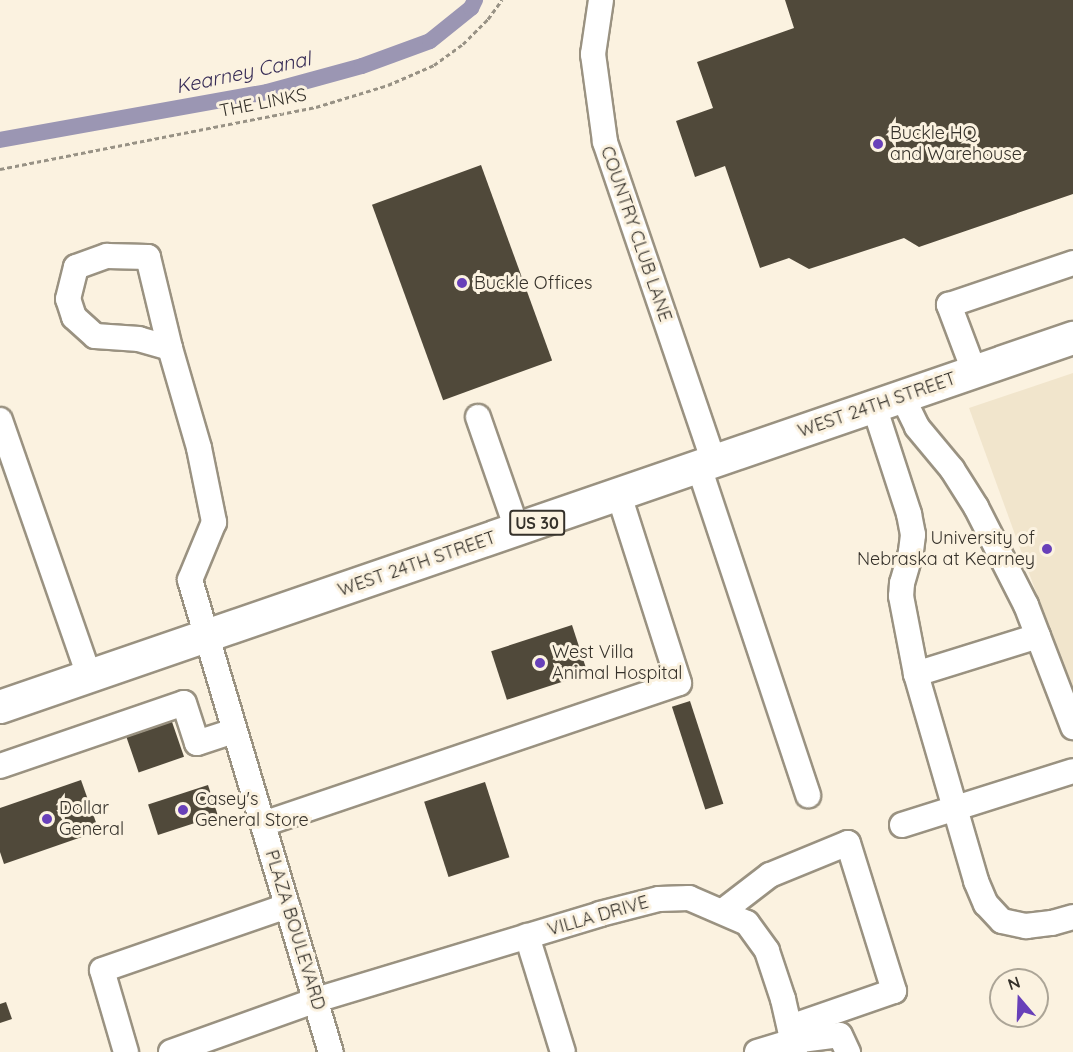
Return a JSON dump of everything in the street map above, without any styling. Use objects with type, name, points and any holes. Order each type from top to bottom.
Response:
[{"type":"main road","name":"WEST 24TH STREET","points":[[0,707],[1073,338]]},
{"type":"street","name":"COUNTRY CLUB LANE","points":[[601,0],[593,54],[605,142],[808,795]]},
{"type":"street","name":"PLAZA BOULEVARD","points":[[170,348],[139,339],[95,336],[74,317],[68,300],[76,267],[107,256],[147,257],[198,448],[214,522],[190,580],[332,1052]]},
{"type":"street","points":[[974,371],[949,305],[1073,263]]},
{"type":"street","points":[[888,401],[917,427],[952,469],[976,507],[1026,605],[1073,727]]},
{"type":"street","points":[[888,401],[913,534],[911,552],[902,583],[902,596],[916,674],[976,881],[986,904],[1002,921],[1026,926],[1052,923],[1073,916]]},
{"type":"street","points":[[478,417],[518,529]]},
{"type":"street","points":[[0,420],[89,676]]},
{"type":"street","points":[[263,825],[679,683],[618,495]]},
{"type":"street","points":[[916,674],[1038,636]]},
{"type":"street","points":[[0,766],[184,703],[197,743],[234,730]]},
{"type":"street","points":[[902,825],[1073,771]]},
{"type":"street","points":[[723,911],[770,875],[848,843],[894,991],[793,1040],[757,1052]]},
{"type":"street","name":"VILLA DRIVE","points":[[171,1052],[316,1000],[527,936],[659,899],[689,898],[747,923],[766,951],[793,1040]]},
{"type":"street","points":[[126,1052],[102,969],[287,906]]},
{"type":"street","points":[[527,936],[563,1052]]},
{"type":"street","points":[[793,1040],[840,1035],[848,1052]]},
{"type":"path","name":"THE LINKS","points":[[0,169],[316,106],[388,86],[434,65],[463,44],[502,0]]},
{"type":"shaded area","name":"University of Nebraska at Kearney","points":[[1073,373],[1073,694],[969,408]]},
{"type":"building","name":"Buckle HQ and Warehouse","points":[[785,0],[1073,0],[1073,194],[919,247],[904,238],[809,269],[789,258],[760,268],[725,166],[695,177],[676,121],[713,108],[697,62],[794,28]]},
{"type":"building","name":"Buckle Offices","points":[[481,165],[552,360],[443,400],[372,205]]},
{"type":"building","name":"West Villa Animal Hospital","points":[[572,625],[588,674],[507,700],[491,651]]},
{"type":"building","points":[[690,701],[723,804],[705,810],[672,707]]},
{"type":"building","points":[[171,719],[184,757],[139,772],[126,735]]},
{"type":"building","name":"Dollar General","points":[[81,780],[99,831],[4,864],[0,852],[0,808]]},
{"type":"building","points":[[485,782],[509,857],[449,877],[424,802]]},
{"type":"building","points":[[208,785],[218,815],[158,835],[148,804]]},
{"type":"building","points":[[6,1002],[12,1019],[0,1023],[0,1004]]},
{"type":"waterway","name":"Kearney Canal","points":[[0,140],[267,92],[362,66],[430,41],[471,8],[475,0]]},
{"type":"place","name":"Buckle HQ and Warehouse","points":[[878,144]]},
{"type":"place","name":"Buckle Offices","points":[[462,283]]},
{"type":"place","name":"University of Nebraska at Kearney","points":[[1047,549]]},
{"type":"place","name":"West Villa Animal Hospital","points":[[540,663]]},
{"type":"place","name":"Casey's General Store","points":[[183,810]]},
{"type":"place","name":"Dollar General","points":[[47,819]]}]
